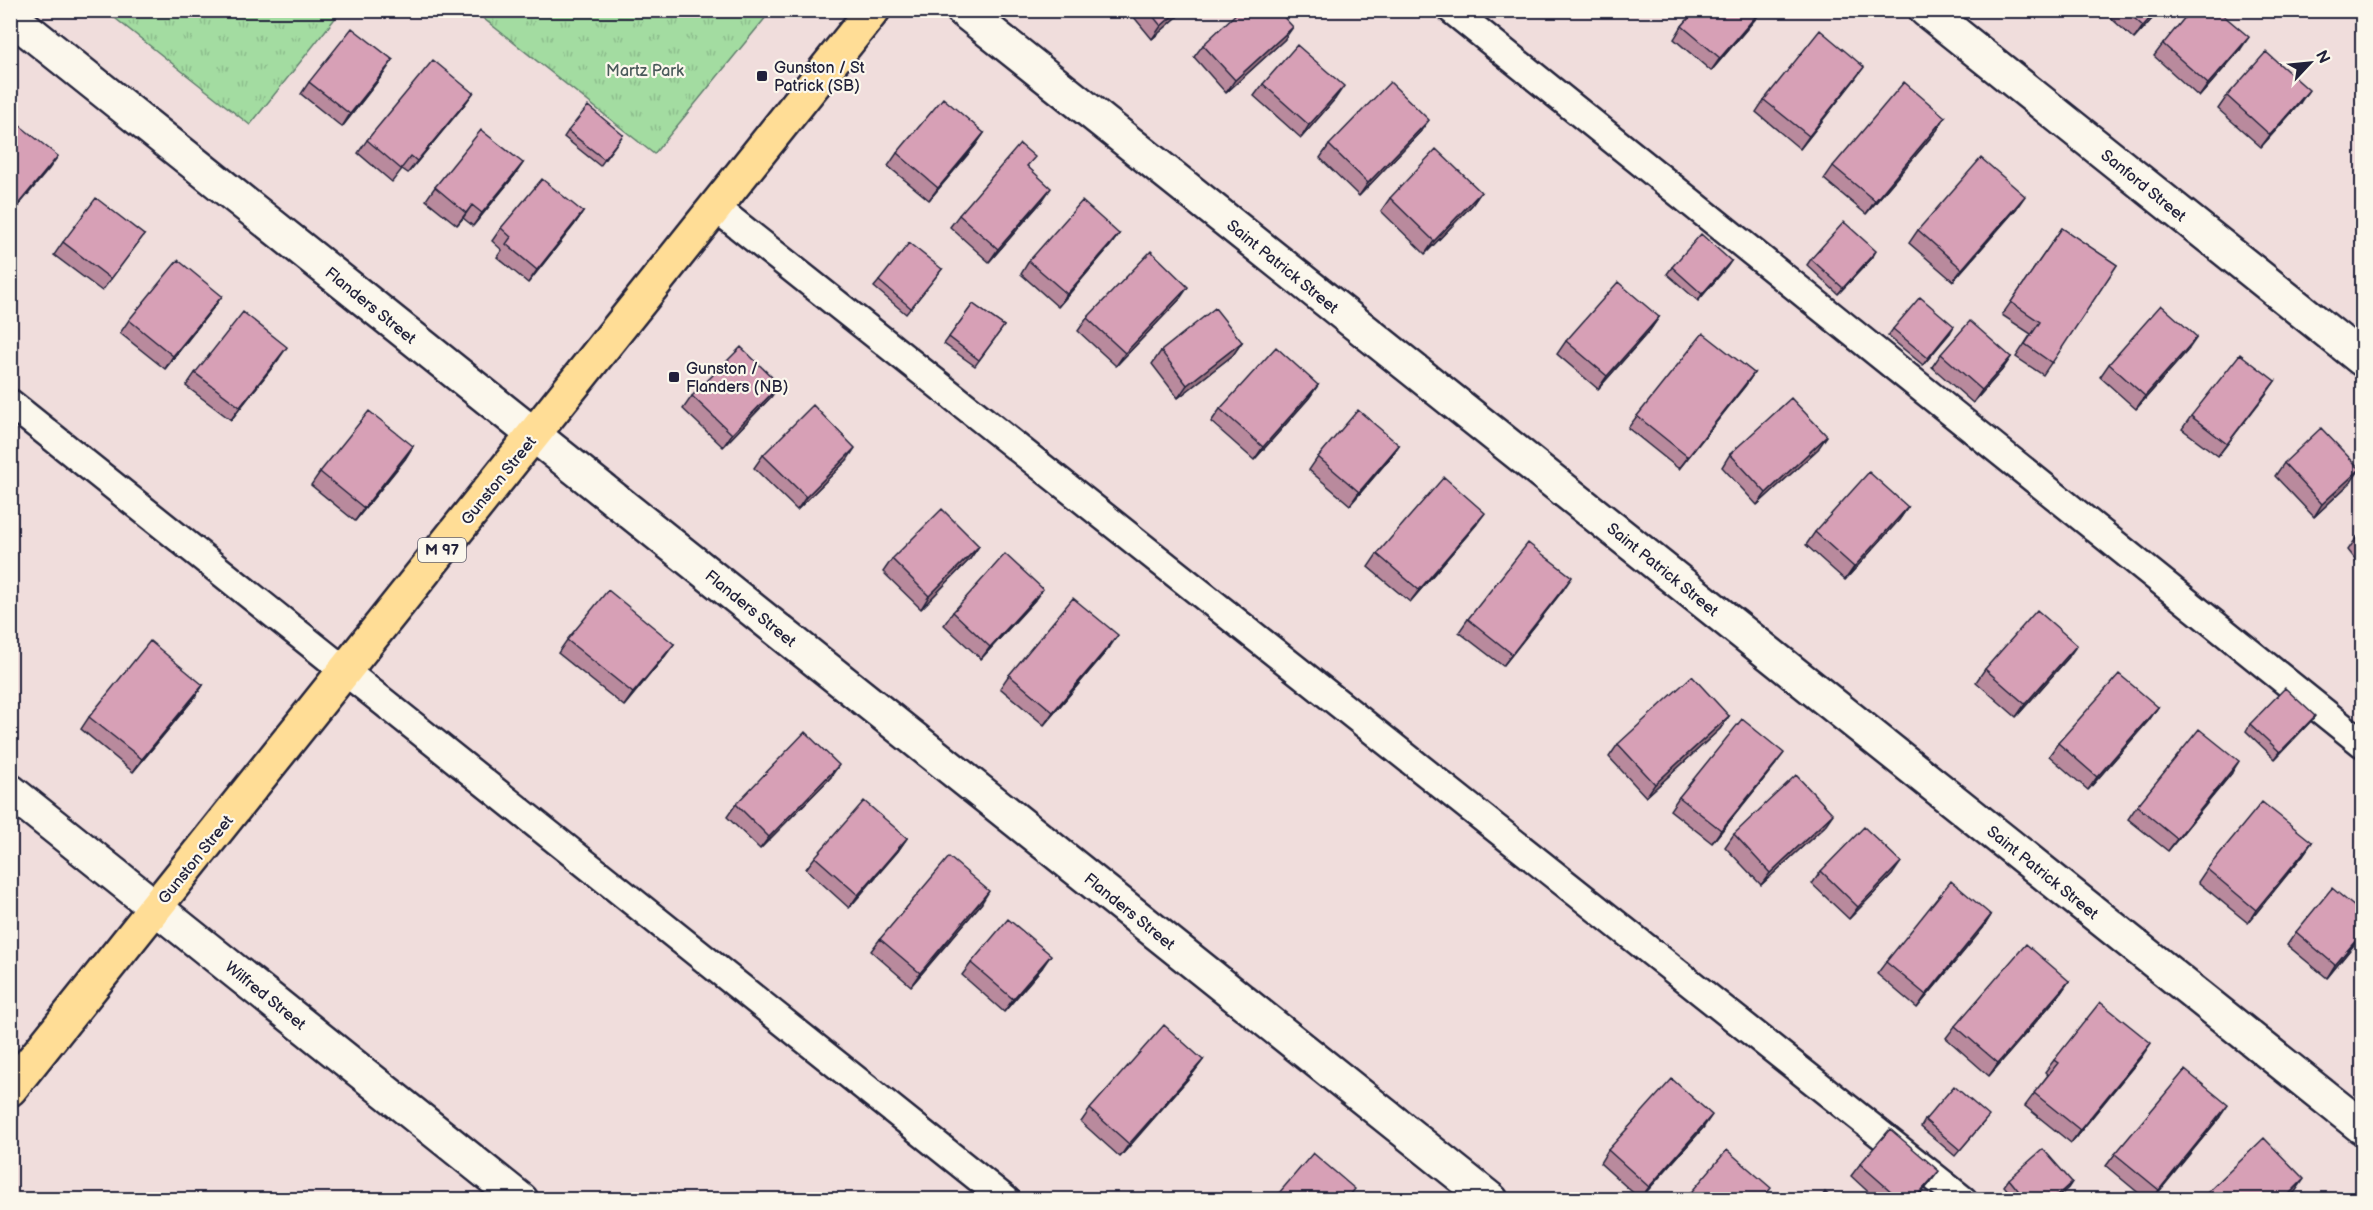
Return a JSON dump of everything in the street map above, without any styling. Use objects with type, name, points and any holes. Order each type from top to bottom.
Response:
[{"type":"main road","name":"Gunston Street","points":[[10,1089],[873,10]]},
{"type":"street","name":"Saint Patrick Street","points":[[963,10],[2362,1127]]},
{"type":"street","name":"Sanford Street","points":[[1926,10],[2362,359]]},
{"type":"street","name":"Flanders Street","points":[[10,16],[1491,1200]]},
{"type":"street","name":"Wilfred Street","points":[[10,791],[157,906],[521,1200]]},
{"type":"lane","points":[[1452,10],[2362,743]]},
{"type":"lane","points":[[716,207],[1963,1200]]},
{"type":"lane","points":[[10,403],[1006,1200]]},
{"type":"green space","points":[[106,11],[341,11],[250,125]]},
{"type":"green space","name":"Martz Park","points":[[474,11],[771,11],[654,154]]},
{"type":"building","points":[[1148,10],[1179,10],[1161,26]]},
{"type":"building","points":[[1240,10],[1277,10],[1293,27],[1235,80],[1203,45]]},
{"type":"building","points":[[1696,10],[1761,10],[1720,58],[1682,26]]},
{"type":"building","points":[[2125,10],[2157,10],[2143,26]]},
{"type":"building","points":[[2191,10],[2217,10],[2249,37],[2208,84],[2163,44]]},
{"type":"building","points":[[352,28],[393,60],[350,114],[309,82]]},
{"type":"building","points":[[1820,30],[1864,67],[1809,136],[1764,100]]},
{"type":"building","points":[[1297,45],[1344,86],[1309,125],[1263,84]]},
{"type":"building","points":[[2266,52],[2309,90],[2270,135],[2227,96]]},
{"type":"building","points":[[433,60],[473,93],[417,161],[411,156],[401,169],[367,140]]},
{"type":"building","points":[[1390,82],[1429,120],[1368,183],[1329,145]]},
{"type":"building","points":[[1904,82],[1945,117],[1875,201],[1833,166]]},
{"type":"building","points":[[943,98],[984,133],[938,188],[897,153]]},
{"type":"building","points":[[588,106],[623,135],[604,159],[568,131]]},
{"type":"building","points":[[14,121],[58,156],[10,214],[10,125]]},
{"type":"building","points":[[481,130],[523,163],[482,213],[472,205],[466,213],[435,187]]},
{"type":"building","points":[[1020,144],[1035,157],[1027,166],[1051,188],[998,249],[959,215]]},
{"type":"building","points":[[1436,149],[1481,192],[1434,241],[1390,198]]},
{"type":"building","points":[[1981,158],[2025,196],[1962,269],[1918,230]]},
{"type":"building","points":[[542,179],[583,212],[537,270],[506,244],[511,237],[501,228]]},
{"type":"building","points":[[96,198],[144,235],[111,279],[63,242]]},
{"type":"building","points":[[1082,201],[1119,234],[1067,294],[1029,261]]},
{"type":"building","points":[[1844,222],[1876,251],[1843,288],[1811,259]]},
{"type":"building","points":[[2062,228],[2117,265],[2052,363],[2025,344],[2040,322],[2011,302]]},
{"type":"building","points":[[1701,234],[1731,261],[1702,294],[1672,267]]},
{"type":"building","points":[[909,243],[942,269],[911,308],[879,281]]},
{"type":"building","points":[[1151,251],[1188,287],[1125,353],[1087,318]]},
{"type":"building","points":[[178,260],[222,296],[173,356],[129,320]]},
{"type":"building","points":[[1618,282],[1659,317],[1607,376],[1566,341]]},
{"type":"building","points":[[1920,297],[1954,326],[1928,358],[1893,329]]},
{"type":"building","points":[[973,304],[1004,326],[979,360],[949,337]]},
{"type":"building","points":[[2161,305],[2197,337],[2145,396],[2109,364]]},
{"type":"building","points":[[1215,308],[1242,342],[1187,385],[1161,351]]},
{"type":"building","points":[[243,312],[287,347],[240,407],[195,373]]},
{"type":"building","points":[[1970,321],[2011,357],[1982,390],[1941,354]]},
{"type":"building","points":[[1703,333],[1754,373],[1688,457],[1637,416]]},
{"type":"building","points":[[741,347],[780,385],[732,434],[692,396]]},
{"type":"building","points":[[1276,347],[1318,385],[1263,447],[1220,409]]},
{"type":"building","points":[[2240,354],[2275,381],[2227,444],[2191,416]]},
{"type":"building","points":[[1791,398],[1827,436],[1766,493],[1730,454]]},
{"type":"building","points":[[813,405],[855,448],[806,497],[763,455]]},
{"type":"building","points":[[1358,410],[1399,445],[1359,492],[1318,457]]},
{"type":"building","points":[[369,411],[413,446],[364,508],[320,472]]},
{"type":"building","points":[[2321,428],[2360,469],[2322,504],[2284,463]]},
{"type":"building","points":[[1869,472],[1908,507],[1854,567],[1815,532]]},
{"type":"building","points":[[1444,477],[1485,513],[1419,590],[1377,554]]},
{"type":"building","points":[[942,509],[979,546],[929,596],[892,559]]},
{"type":"building","points":[[2362,533],[2362,544],[2357,537]]},
{"type":"building","points":[[1528,543],[1572,577],[1512,654],[1468,619]]},
{"type":"building","points":[[1005,554],[1043,589],[990,647],[953,612]]},
{"type":"building","points":[[608,590],[674,644],[633,693],[567,640]]},
{"type":"building","points":[[1073,598],[1118,635],[1053,712],[1009,675]]},
{"type":"building","points":[[2037,610],[2077,645],[2025,704],[1985,669]]},
{"type":"building","points":[[150,641],[203,685],[142,759],[89,717]]},
{"type":"building","points":[[2119,674],[2158,707],[2097,777],[2058,743]]},
{"type":"building","points":[[1692,676],[1729,716],[1655,784],[1618,744]]},
{"type":"building","points":[[2285,688],[2315,716],[2280,752],[2250,724]]},
{"type":"building","points":[[1742,719],[1784,753],[1721,830],[1679,797]]},
{"type":"building","points":[[2199,729],[2239,761],[2177,839],[2137,806]]},
{"type":"building","points":[[805,732],[839,765],[769,837],[736,804]]},
{"type":"building","points":[[1796,775],[1833,814],[1770,873],[1734,834]]},
{"type":"building","points":[[864,801],[907,838],[858,895],[815,857]]},
{"type":"building","points":[[2262,802],[2312,842],[2256,910],[2207,869]]},
{"type":"building","points":[[1864,827],[1901,862],[1858,907],[1821,871]]},
{"type":"building","points":[[949,857],[989,891],[920,973],[880,939]]},
{"type":"building","points":[[1951,881],[1991,915],[1926,995],[1886,962]]},
{"type":"building","points":[[2332,888],[2362,913],[2362,933],[2335,965],[2296,932]]},
{"type":"building","points":[[1008,919],[1051,955],[1013,999],[971,963]]},
{"type":"building","points":[[2026,944],[2069,981],[1998,1063],[1955,1026]]},
{"type":"building","points":[[2100,1002],[2151,1043],[2080,1130],[2034,1093],[2058,1063],[2054,1060]]},
{"type":"building","points":[[1164,1025],[1203,1060],[1129,1144],[1090,1109]]},
{"type":"building","points":[[2185,1070],[2228,1105],[2159,1190],[2115,1154]]},
{"type":"building","points":[[1672,1079],[1712,1115],[1649,1187],[1608,1150]]},
{"type":"building","points":[[1954,1086],[1989,1116],[1960,1150],[1925,1120]]},
{"type":"building","points":[[1890,1129],[1939,1171],[1913,1200],[1901,1200],[1860,1164]]},
{"type":"building","points":[[2264,1138],[2304,1179],[2283,1200],[2206,1200],[2204,1196]]},
{"type":"building","points":[[2043,1149],[2072,1182],[2052,1200],[2026,1200],[2009,1179]]},
{"type":"building","points":[[1727,1150],[1771,1188],[1761,1200],[1689,1200],[1687,1197]]},
{"type":"building","points":[[1313,1153],[1355,1189],[1346,1200],[1273,1200]]},
{"type":"building","points":[[1825,1192],[1834,1200],[1819,1200]]},
{"type":"building","points":[[2330,1193],[2338,1200],[2324,1200]]},
{"type":"place","name":"Gunston / St Patrick (SB)","points":[[762,76]]},
{"type":"place","name":"Gunston / Flanders (NB)","points":[[674,377]]}]
